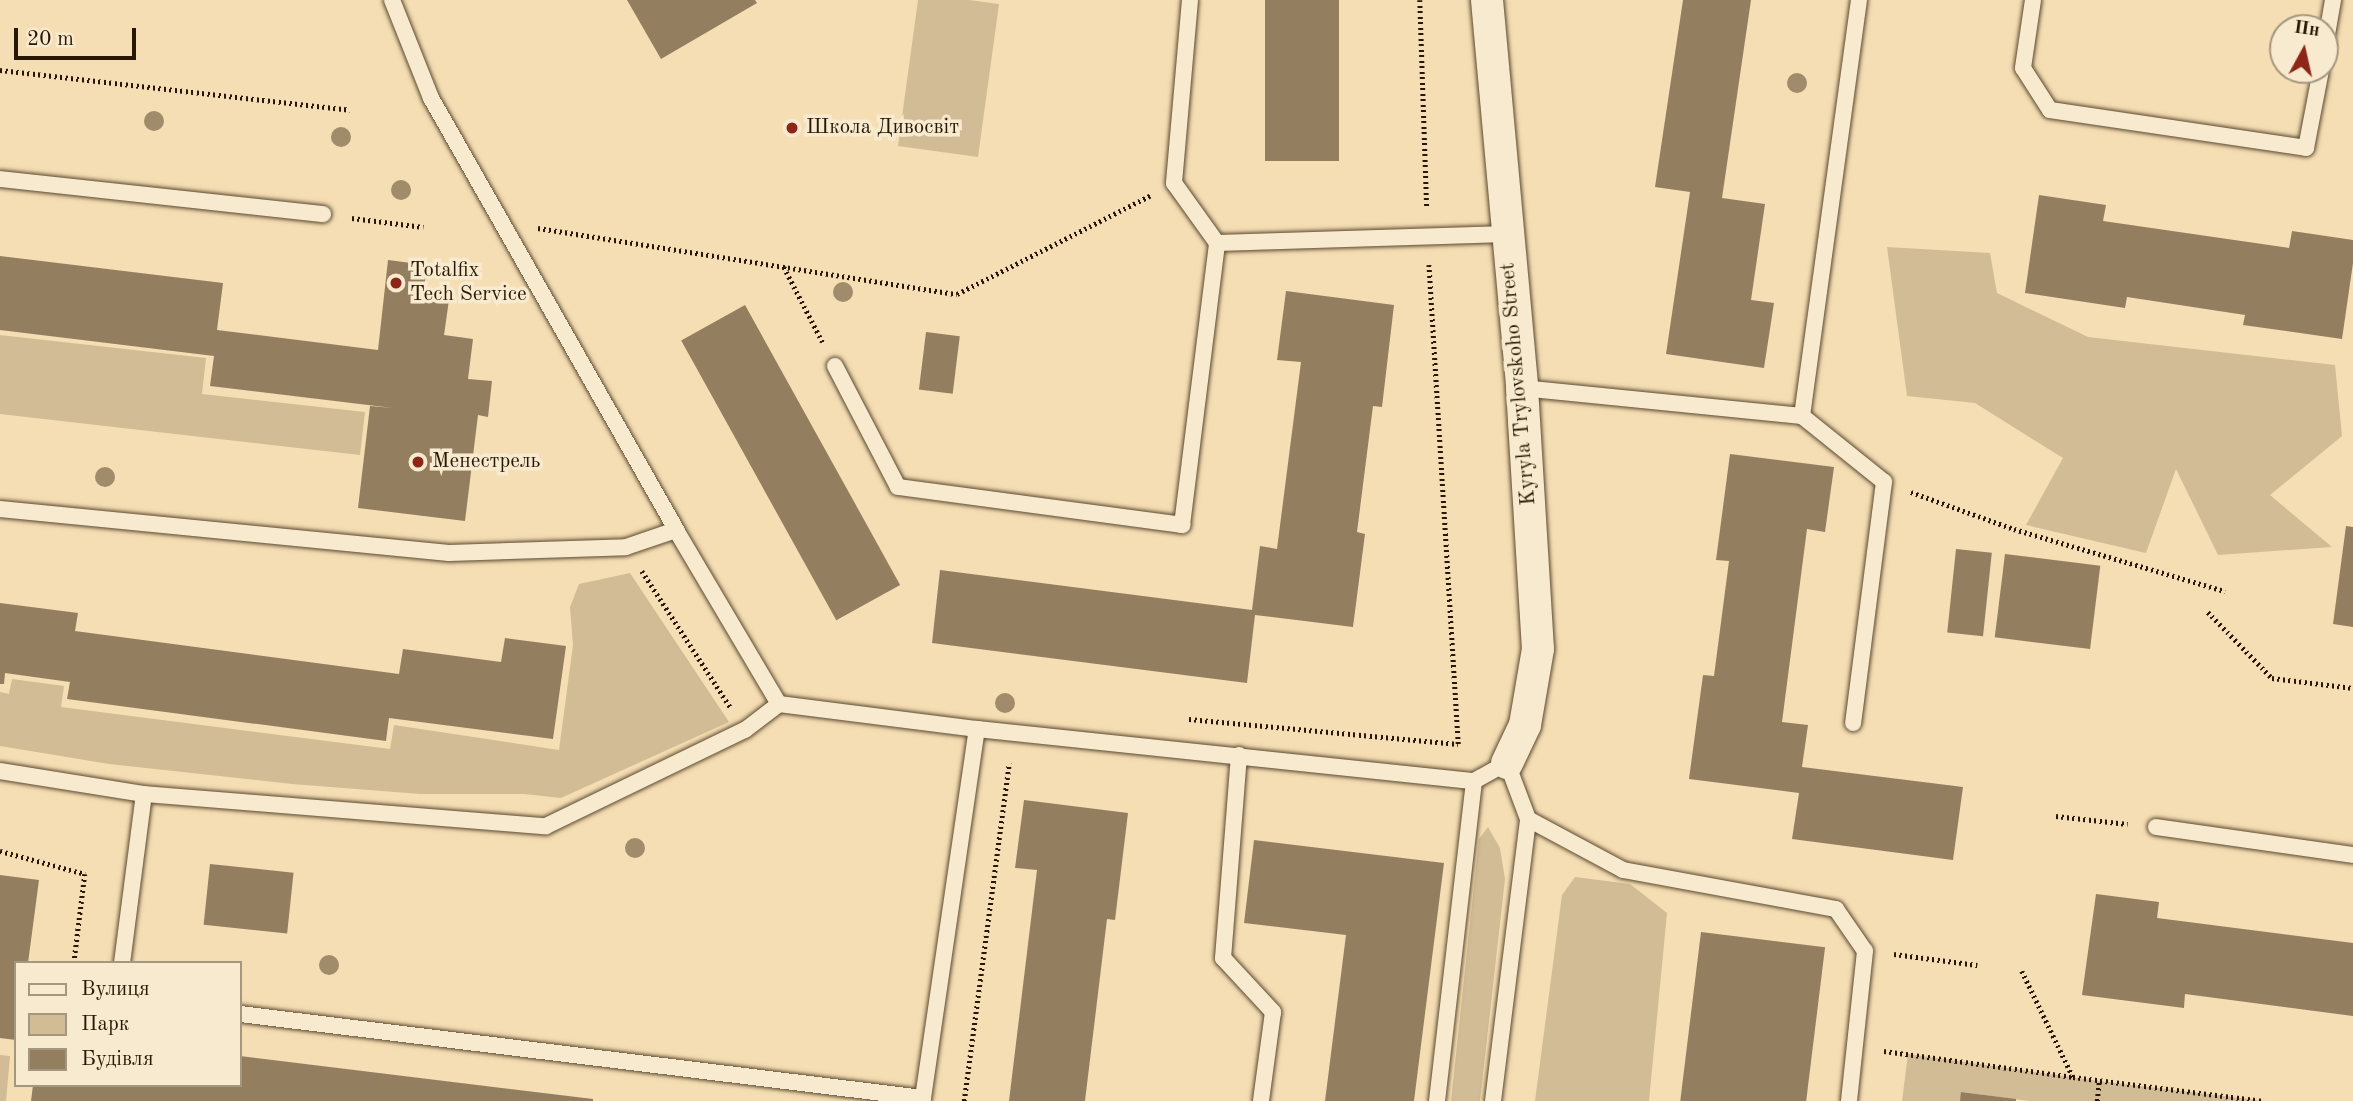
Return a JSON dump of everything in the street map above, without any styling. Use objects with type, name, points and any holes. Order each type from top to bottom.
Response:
[{"type":"street","name":"Kyryla Trylovskoho Street","points":[[1486,0],[1522,388],[1538,649],[1525,724],[1507,763]]},
{"type":"lane","points":[[392,0],[431,98],[676,530],[779,704]]},
{"type":"lane","points":[[835,366],[898,486],[1182,525],[1217,243],[1174,183],[1190,0]]},
{"type":"lane","points":[[1802,416],[1859,0]]},
{"type":"lane","points":[[2034,0],[2023,68],[2050,110],[2306,148],[2318,84]]},
{"type":"lane","points":[[0,179],[323,214]]},
{"type":"lane","points":[[1217,243],[1507,234]]},
{"type":"lane","points":[[1522,388],[1802,416],[1884,482],[1853,723]]},
{"type":"lane","points":[[0,509],[449,553],[626,547],[676,530]]},
{"type":"lane","points":[[0,771],[144,794],[546,826],[745,730],[779,704],[977,729],[1474,781],[1507,763],[1528,819],[1493,1101]]},
{"type":"lane","points":[[242,1014],[923,1098],[977,729]]},
{"type":"lane","points":[[1239,755],[1223,958],[1273,1012],[1261,1101]]},
{"type":"lane","points":[[1437,1101],[1474,781]]},
{"type":"lane","points":[[122,961],[144,794]]},
{"type":"lane","points":[[1528,819],[1623,870],[1836,909],[1866,951],[1849,1101]]},
{"type":"lane","points":[[2156,827],[2353,855]]},
{"type":"path","points":[[1420,0],[1428,236]]},
{"type":"path","points":[[0,70],[349,110]]},
{"type":"path","points":[[537,228],[957,294],[1174,183]]},
{"type":"path","points":[[323,214],[423,227]]},
{"type":"path","points":[[784,267],[835,366]]},
{"type":"path","points":[[1884,482],[2014,529],[2225,591]]},
{"type":"path","points":[[626,547],[745,730]]},
{"type":"path","points":[[2208,612],[2272,678],[2353,688]]},
{"type":"path","points":[[2056,816],[2156,827]]},
{"type":"path","points":[[0,851],[85,874],[74,961]]},
{"type":"path","points":[[1866,951],[1977,965]]},
{"type":"path","points":[[2022,971],[2073,1077]]},
{"type":"path","points":[[1855,1047],[2263,1101]]},
{"type":"path","points":[[2097,1101],[2099,1081]]},
{"type":"green space","points":[[918,0],[969,0],[999,4],[978,157],[898,146]]},
{"type":"green space","points":[[1887,247],[1990,253],[1997,293],[2088,337],[2335,365],[2342,436],[2270,495],[2332,547],[2218,555],[2176,469],[2146,553],[2026,525],[2063,458],[1975,403],[1907,396]]},
{"type":"green space","points":[[0,335],[206,358],[202,394],[365,412],[360,455],[0,414]]},
{"type":"green space","points":[[630,573],[729,722],[561,798],[524,794],[420,794],[292,784],[109,764],[0,746],[0,692],[9,694],[12,679],[64,686],[61,707],[390,749],[394,725],[559,750],[573,645],[570,607],[579,584]]},
{"type":"green space","points":[[1488,827],[1500,848],[1505,879],[1480,1101],[1451,1101],[1479,839]]},
{"type":"green space","points":[[1575,877],[1630,884],[1667,913],[1649,1101],[1535,1101],[1562,895]]},
{"type":"green space","points":[[1908,1054],[2266,1101],[2029,1101],[1962,1092],[1960,1101],[1902,1101]]},
{"type":"green space","points":[[0,1055],[10,1056],[6,1101],[0,1101]]},
{"type":"building","points":[[627,0],[755,0],[757,3],[661,59]]},
{"type":"building","points":[[1265,0],[1339,0],[1339,161],[1265,161]]},
{"type":"building","points":[[1683,0],[1751,0],[1722,198],[1765,204],[1751,300],[1774,303],[1764,368],[1666,354],[1690,192],[1655,187]]},
{"type":"building","points":[[2039,195],[2106,205],[2103,221],[2289,248],[2292,231],[2353,240],[2353,263],[2342,339],[2243,325],[2245,315],[2127,297],[2125,308],[2025,293]]},
{"type":"building","points":[[0,256],[223,283],[217,330],[378,350],[388,260],[427,265],[423,297],[449,300],[444,335],[473,339],[468,379],[492,381],[488,417],[478,415],[465,521],[358,508],[370,406],[393,408],[210,386],[214,356],[0,330]]},
{"type":"building","points":[[1286,291],[1394,305],[1382,407],[1373,406],[1357,532],[1365,534],[1353,627],[1255,615],[1247,683],[932,643],[940,570],[1252,610],[1260,546],[1277,549],[1301,362],[1277,360]]},
{"type":"building","points":[[745,305],[900,585],[836,620],[681,340]]},
{"type":"building","points":[[926,332],[960,336],[953,394],[919,390]]},
{"type":"building","points":[[1730,454],[1834,467],[1825,532],[1807,529],[1782,722],[1808,725],[1802,767],[1963,787],[1953,860],[1792,839],[1799,793],[1689,779],[1703,675],[1714,676],[1729,561],[1716,560]]},
{"type":"building","points":[[2346,526],[2353,527],[2353,627],[2333,624]]},
{"type":"building","points":[[1956,549],[1992,553],[1983,636],[1947,633]]},
{"type":"building","points":[[2005,554],[2100,566],[2090,649],[1995,637]]},
{"type":"building","points":[[0,603],[78,613],[75,631],[399,674],[403,649],[501,662],[505,638],[566,646],[553,739],[389,718],[386,741],[67,699],[70,682],[5,673],[4,684],[0,684]]},
{"type":"building","points":[[1024,800],[1128,813],[1115,920],[1107,919],[1085,1101],[1009,1101],[1037,870],[1015,868]]},
{"type":"building","points":[[1254,840],[1444,863],[1414,1101],[1325,1101],[1346,935],[1244,923]]},
{"type":"building","points":[[210,864],[294,873],[287,933],[204,925]]},
{"type":"building","points":[[0,875],[39,880],[28,961],[14,961],[14,1040],[0,1038]]},
{"type":"building","points":[[2096,894],[2159,902],[2157,918],[2353,943],[2353,1016],[2185,994],[2184,1008],[2082,995]]},
{"type":"building","points":[[1701,932],[1825,947],[1806,1101],[1680,1101]]},
{"type":"building","points":[[242,1056],[593,1099],[593,1101],[31,1101],[33,1087],[242,1087]]},
{"type":"building","points":[[1961,1092],[2016,1099],[2016,1101],[1960,1101]]},
{"type":"place","name":"Школа Дивосвіт","points":[[792,128]]},
{"type":"place","name":"Totalfix Tech Service","points":[[396,283]]},
{"type":"place","name":"Менестрель","points":[[418,462]]}]
